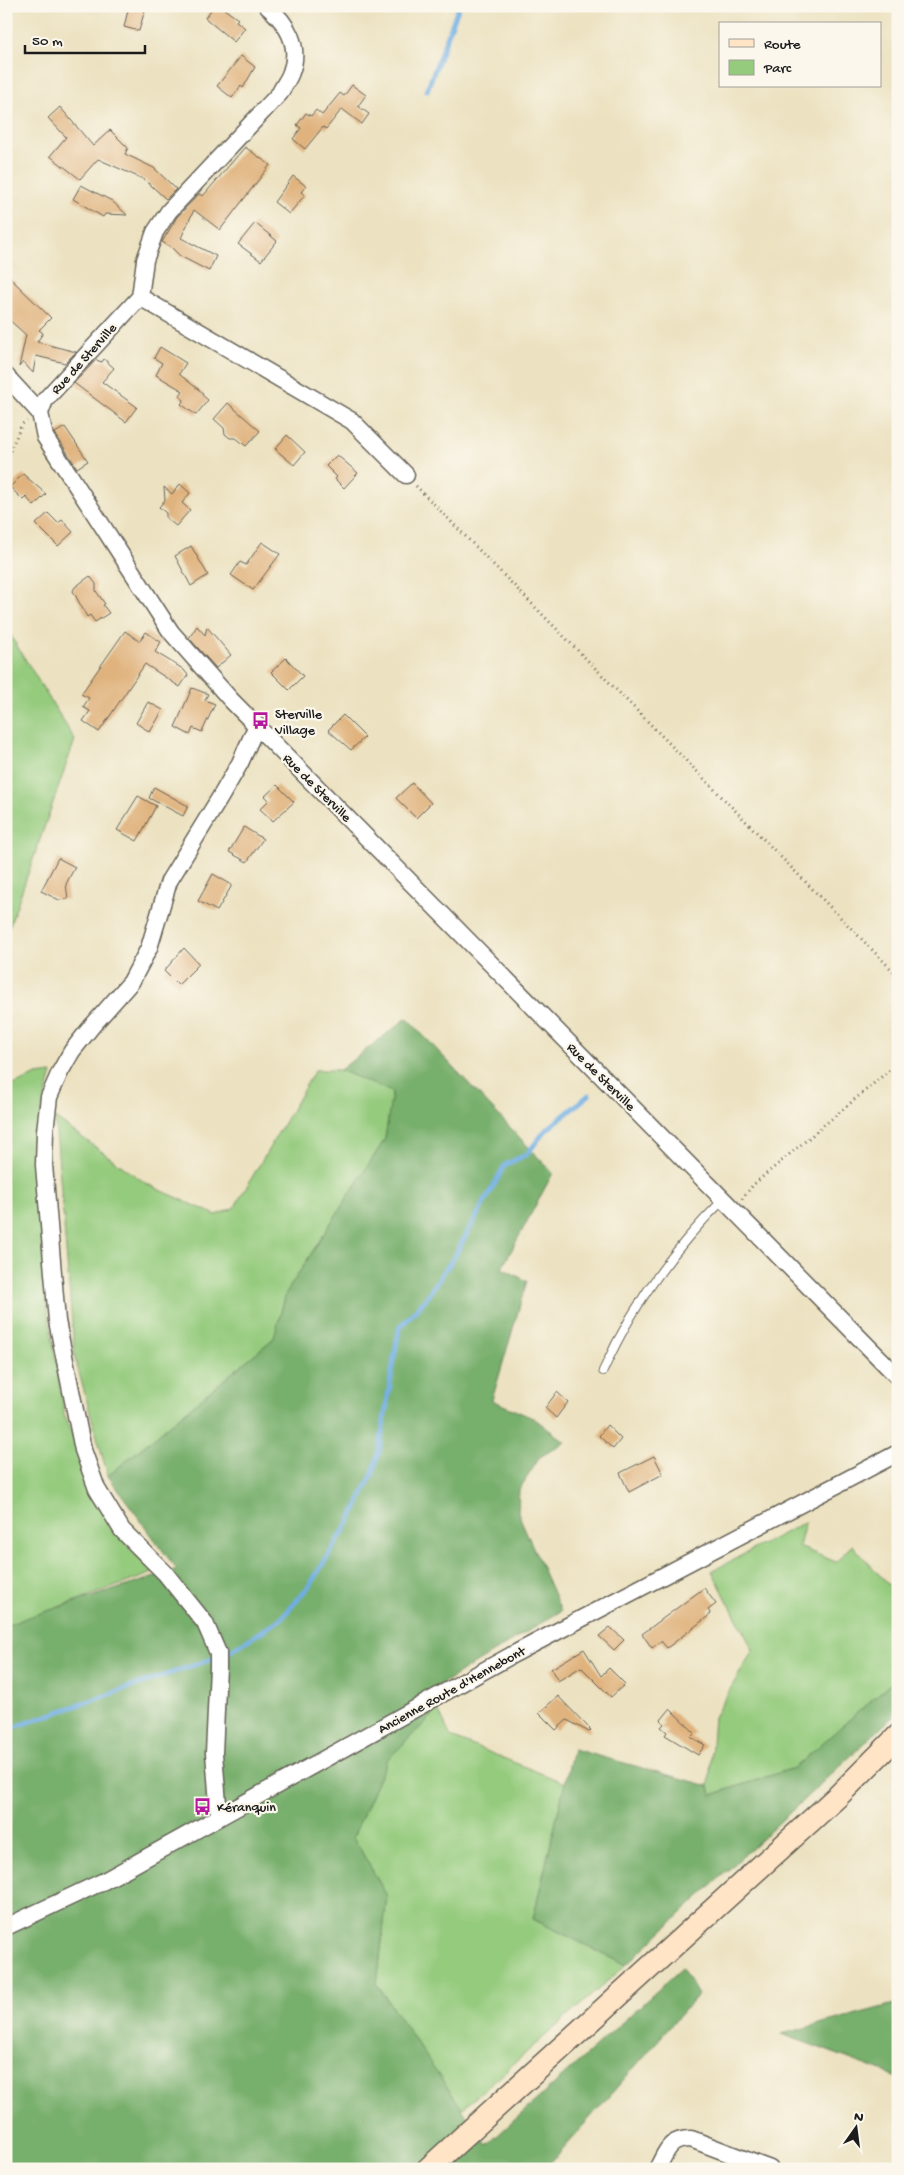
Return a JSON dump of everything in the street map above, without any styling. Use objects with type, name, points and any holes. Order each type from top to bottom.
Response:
[{"type":"main road","points":[[428,2169],[838,1796],[898,1736]]},
{"type":"street","points":[[267,6],[290,32],[294,55],[291,72],[280,93],[164,218],[155,232],[145,260],[140,297],[352,421],[406,475]]},
{"type":"street","name":"Rue de Sterville","points":[[140,297],[45,400],[40,413],[45,436],[171,632],[231,700],[898,1377]]},
{"type":"street","points":[[6,376],[40,413]]},
{"type":"street","points":[[219,1817],[214,1754],[218,1667],[215,1647],[201,1618],[165,1573],[122,1530],[97,1489],[83,1450],[57,1321],[44,1165],[45,1131],[49,1097],[60,1072],[72,1051],[131,982],[149,948],[169,881],[231,780],[257,725]]},
{"type":"street","name":"Ancienne Route d'Hennebont","points":[[6,1928],[104,1881],[512,1655],[898,1453]]},
{"type":"street","points":[[657,2169],[670,2144],[680,2139],[691,2139],[770,2169]]},
{"type":"lane","points":[[603,1370],[616,1340],[634,1309],[657,1276],[729,1204]]},
{"type":"path","points":[[6,460],[22,424],[40,413]]},
{"type":"path","points":[[406,475],[898,976]]},
{"type":"path","points":[[729,1204],[898,1064]]},
{"type":"green space","points":[[6,628],[75,740],[6,932]]},
{"type":"green space","points":[[407,1018],[553,1173],[502,1268],[527,1281],[492,1400],[535,1419],[565,1442],[540,1457],[519,1490],[518,1513],[561,1611],[430,1691],[438,1710],[387,1760],[353,1837],[387,1896],[377,1985],[487,2145],[682,1968],[698,1995],[545,2169],[6,2169],[6,1626],[28,1617],[177,1570],[108,1476],[274,1338],[286,1293],[385,1139],[392,1092],[340,1070]]},
{"type":"green space","points":[[315,1070],[340,1070],[393,1092],[385,1139],[286,1293],[274,1338],[108,1476],[75,1359],[55,1118],[147,1184],[216,1215],[234,1208]]},
{"type":"green space","points":[[52,1073],[35,1136],[47,1304],[65,1419],[115,1531],[153,1573],[6,1626],[6,1088],[37,1075]]},
{"type":"green space","points":[[805,1522],[799,1547],[836,1562],[852,1545],[898,1595],[898,1677],[794,1768],[711,1795],[709,1786],[714,1717],[753,1650],[712,1571]]},
{"type":"green space","points":[[898,1677],[898,1712],[626,1965],[533,1919],[573,1749],[709,1786],[711,1795],[794,1768]]},
{"type":"green space","points":[[438,1710],[451,1737],[565,1783],[533,1919],[626,1965],[462,2109],[377,1985],[387,1896],[353,1837],[387,1759]]},
{"type":"green space","points":[[898,2003],[898,2077],[782,2034]]},
{"type":"building","points":[[129,6],[146,6],[139,31],[124,27]]},
{"type":"building","points":[[214,6],[220,6],[238,19],[236,21],[245,28],[234,42],[205,18]]},
{"type":"building","points":[[241,56],[255,67],[243,88],[241,86],[232,98],[217,86]]},
{"type":"building","points":[[352,85],[366,95],[358,106],[369,114],[362,124],[342,109],[326,129],[323,127],[305,149],[293,139],[301,128],[297,125],[306,113],[311,116],[316,110],[322,115],[340,93],[344,96]]},
{"type":"building","points":[[60,107],[93,146],[110,130],[128,148],[125,154],[154,168],[176,189],[166,199],[145,180],[98,159],[80,179],[50,156],[66,137],[48,118]]},
{"type":"building","points":[[245,147],[270,165],[220,230],[194,210],[181,238],[216,256],[209,271],[180,256],[171,247],[162,242],[177,217],[199,194],[203,196]]},
{"type":"building","points":[[293,176],[306,186],[301,192],[305,195],[289,214],[274,202]]},
{"type":"building","points":[[81,185],[112,201],[127,215],[105,214],[103,217],[73,199]]},
{"type":"building","points":[[255,223],[277,241],[261,261],[238,244]]},
{"type":"building","points":[[6,274],[51,318],[39,330],[43,333],[37,342],[76,352],[65,363],[36,356],[33,373],[23,362],[19,367],[26,335],[6,317]]},
{"type":"building","points":[[160,347],[186,363],[179,374],[203,393],[202,395],[208,400],[196,415],[181,404],[184,400],[179,396],[183,391],[156,375],[162,363],[154,358]]},
{"type":"building","points":[[104,359],[114,368],[102,382],[137,407],[126,422],[74,383],[96,360],[102,362]]},
{"type":"building","points":[[228,403],[260,431],[246,446],[236,438],[230,438],[225,434],[224,428],[214,419]]},
{"type":"building","points":[[65,427],[88,461],[77,468],[55,433]]},
{"type":"building","points":[[287,435],[305,452],[294,465],[275,449]]},
{"type":"building","points":[[337,455],[358,473],[344,488],[335,479],[337,477],[326,466]]},
{"type":"building","points":[[23,474],[46,494],[34,506],[26,497],[23,500],[10,487]]},
{"type":"building","points":[[180,484],[190,493],[182,503],[190,510],[176,526],[166,518],[166,513],[159,507],[165,500],[164,487],[172,494]]},
{"type":"building","points":[[48,513],[58,523],[62,520],[73,532],[58,546],[36,524]]},
{"type":"building","points":[[262,542],[280,554],[253,590],[231,575],[240,562],[246,565]]},
{"type":"building","points":[[191,546],[208,575],[191,586],[175,556]]},
{"type":"building","points":[[90,576],[96,584],[96,591],[105,604],[103,605],[109,613],[95,622],[90,615],[87,617],[73,591],[75,587]]},
{"type":"building","points":[[197,626],[205,635],[207,627],[231,655],[216,668],[189,638]]},
{"type":"building","points":[[125,631],[139,641],[146,632],[161,642],[155,652],[183,669],[188,675],[180,687],[145,664],[99,732],[83,721],[90,711],[83,707],[89,698],[81,694]]},
{"type":"building","points":[[286,658],[303,676],[289,690],[271,672]]},
{"type":"building","points":[[192,688],[208,694],[205,700],[215,704],[202,732],[193,728],[190,735],[175,727]]},
{"type":"building","points":[[148,702],[163,710],[150,732],[136,723]]},
{"type":"building","points":[[343,715],[365,737],[351,750],[328,730]]},
{"type":"building","points":[[412,783],[431,803],[416,818],[396,798]]},
{"type":"building","points":[[277,785],[294,802],[273,821],[260,809],[269,800],[265,796]]},
{"type":"building","points":[[154,787],[188,806],[183,816],[149,798]]},
{"type":"building","points":[[138,796],[156,806],[137,841],[117,830]]},
{"type":"building","points":[[244,827],[263,839],[247,862],[229,852]]},
{"type":"building","points":[[58,858],[75,867],[66,884],[68,899],[59,900],[41,891]]},
{"type":"building","points":[[213,874],[232,885],[217,911],[198,901]]},
{"type":"building","points":[[184,948],[199,964],[178,985],[164,971]]},
{"type":"building","points":[[557,1392],[568,1402],[556,1418],[545,1408]]},
{"type":"building","points":[[607,1425],[621,1439],[613,1449],[599,1436]]},
{"type":"building","points":[[654,1456],[663,1474],[629,1492],[620,1473]]},
{"type":"building","points":[[704,1588],[716,1604],[708,1610],[711,1614],[667,1648],[661,1641],[652,1648],[642,1634]]},
{"type":"building","points":[[610,1627],[624,1640],[614,1650],[599,1636]]},
{"type":"building","points":[[584,1649],[601,1676],[609,1668],[625,1684],[611,1697],[581,1667],[558,1681],[551,1669]]},
{"type":"building","points":[[558,1696],[591,1730],[589,1732],[567,1720],[556,1730],[539,1713]]},
{"type":"building","points":[[670,1709],[695,1733],[691,1737],[705,1745],[698,1755],[665,1735],[667,1732],[661,1727],[664,1724],[661,1720]]},
{"type":"waterway","points":[[427,90],[459,6]]},
{"type":"waterway","points":[[229,1652],[281,1619],[309,1586],[351,1519],[373,1473],[379,1452],[399,1328],[424,1301],[454,1257],[505,1165],[527,1154],[545,1131],[589,1095]]},
{"type":"waterway","points":[[6,1730],[212,1659]]},
{"type":"place","name":"Sterville Village","points":[[261,721]]},
{"type":"place","name":"Kéranquin","points":[[203,1806]]}]
